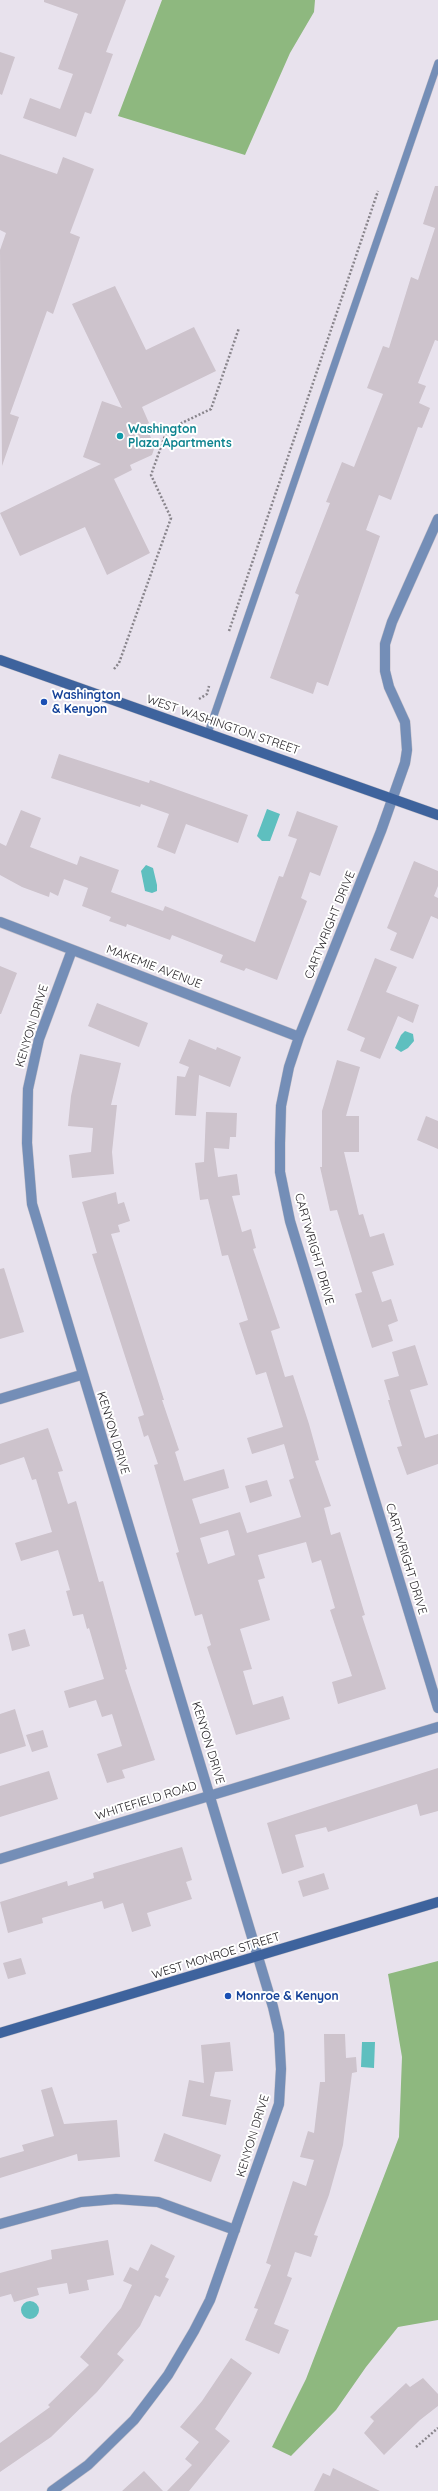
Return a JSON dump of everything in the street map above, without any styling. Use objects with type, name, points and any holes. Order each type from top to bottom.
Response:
[{"type":"street","name":"CARTWRIGHT DRIVE","points":[[438,519],[392,622],[385,644],[385,671],[406,722],[407,736],[405,763],[393,799],[299,1037],[289,1067],[281,1106],[280,1172],[290,1221],[438,1708]]},
{"type":"street","name":"WEST WASHINGTON STREET","points":[[0,660],[438,814]]},
{"type":"street","name":"MAKEMIE AVENUE","points":[[0,922],[299,1037]]},
{"type":"street","name":"KENYON DRIVE","points":[[52,2491],[88,2465],[134,2420],[168,2375],[210,2300],[279,2104],[281,2068],[279,2033],[258,1957],[82,1375],[32,1204],[27,1143],[28,1089],[33,1059],[52,999],[72,950]]},
{"type":"street","points":[[0,1399],[82,1375]]},
{"type":"street","name":"WHITEFIELD ROAD","points":[[0,1859],[438,1726]]},
{"type":"street","name":"WEST MONROE STREET","points":[[0,2033],[438,1902]]},
{"type":"street","points":[[0,2224],[81,2202],[116,2199],[158,2202],[235,2230]]},
{"type":"lane","points":[[208,734],[438,63]]},
{"type":"path","points":[[227,636],[378,191]]},
{"type":"path","points":[[114,668],[119,663],[171,518],[151,475],[168,430],[210,410],[239,328]]},
{"type":"path","points":[[199,699],[207,694],[211,681]]},
{"type":"path","points":[[416,2447],[438,2428]]},
{"type":"green space","points":[[162,0],[315,0],[314,12],[290,53],[245,155],[118,116]]},
{"type":"green space","points":[[438,1961],[438,2320],[398,2327],[366,2367],[336,2410],[291,2456],[272,2447],[306,2379],[399,2137],[402,2057],[388,1974]]},
{"type":"water","points":[[267,809],[280,814],[270,841],[262,841],[257,836]]},
{"type":"water","points":[[146,865],[153,868],[157,885],[157,891],[152,893],[145,891],[141,871]]},
{"type":"water","points":[[405,1031],[413,1034],[414,1041],[408,1048],[401,1052],[395,1048],[401,1035]]},
{"type":"water","points":[[362,2042],[375,2042],[374,2068],[361,2067]]},
{"type":"water","points":[[26,2301],[34,2301],[39,2306],[37,2317],[34,2319],[26,2319],[21,2314],[21,2306]]},
{"type":"building","points":[[44,0],[126,0],[106,52],[113,54],[91,114],[85,112],[76,137],[23,118],[30,98],[60,109],[73,74],[58,69],[78,14],[44,2]]},
{"type":"building","points":[[0,52],[15,57],[2,95],[0,94]]},
{"type":"building","points":[[0,154],[57,174],[63,157],[94,169],[70,233],[80,237],[53,314],[47,311],[10,414],[19,417],[2,466],[0,250],[6,233],[0,230]]},
{"type":"building","points":[[435,186],[438,186],[438,341],[435,340],[418,383],[426,386],[419,403],[430,408],[422,428],[418,427],[391,500],[379,495],[366,530],[380,536],[328,686],[317,682],[313,694],[270,678],[299,595],[295,593],[330,503],[326,502],[342,462],[354,467],[383,394],[367,388],[383,346],[389,348],[411,277],[418,280],[435,228],[423,224]]},
{"type":"building","name":"Washington Plaza Apartments","points":[[115,286],[146,350],[194,327],[216,371],[142,407],[149,423],[145,425],[155,446],[152,455],[130,465],[132,470],[114,479],[150,553],[107,575],[85,527],[20,556],[0,513],[101,464],[83,457],[102,401],[122,408],[72,304]]},
{"type":"building","points":[[59,754],[149,783],[150,780],[248,815],[238,843],[186,824],[175,854],[157,847],[169,814],[141,804],[140,807],[51,778]]},
{"type":"building","points":[[21,810],[41,818],[30,847],[77,865],[80,856],[119,870],[111,892],[163,911],[165,906],[255,942],[279,876],[283,877],[297,839],[288,836],[297,811],[338,826],[320,876],[310,872],[301,898],[307,901],[277,980],[246,968],[244,971],[220,962],[223,955],[172,935],[170,940],[127,924],[126,927],[109,921],[111,917],[82,906],[88,888],[64,879],[58,896],[50,892],[49,897],[22,887],[0,875],[0,843],[6,846]]},
{"type":"building","points":[[414,861],[438,871],[438,886],[434,896],[438,898],[438,919],[431,916],[413,959],[390,950],[397,933],[387,928]]},
{"type":"building","points":[[375,958],[397,967],[386,992],[419,1005],[413,1023],[398,1016],[380,1059],[360,1051],[365,1038],[347,1030]]},
{"type":"building","points":[[0,966],[17,973],[1,1014],[0,1014]]},
{"type":"building","points":[[97,1003],[148,1023],[139,1047],[88,1026]]},
{"type":"building","points":[[189,1039],[216,1050],[217,1047],[241,1057],[230,1087],[199,1075],[196,1116],[175,1115],[177,1076],[185,1077],[189,1067],[179,1063]]},
{"type":"building","points":[[80,1054],[121,1063],[111,1105],[117,1105],[112,1152],[114,1174],[72,1178],[69,1155],[91,1152],[93,1128],[68,1126],[71,1096]]},
{"type":"building","points":[[337,1060],[360,1067],[346,1116],[359,1116],[359,1152],[344,1152],[359,1215],[363,1214],[370,1237],[384,1233],[394,1265],[372,1272],[382,1302],[391,1299],[398,1321],[388,1325],[393,1341],[372,1348],[355,1294],[362,1292],[337,1210],[330,1211],[320,1167],[322,1167],[322,1111]]},
{"type":"building","points":[[206,1112],[237,1113],[236,1137],[230,1137],[229,1149],[214,1148],[218,1177],[237,1174],[240,1195],[232,1196],[242,1232],[251,1229],[256,1248],[253,1249],[280,1328],[271,1331],[285,1377],[293,1375],[309,1424],[319,1460],[315,1461],[331,1506],[324,1508],[331,1535],[340,1532],[365,1615],[362,1616],[386,1689],[338,1704],[332,1682],[352,1676],[330,1610],[335,1608],[321,1560],[312,1563],[306,1542],[258,1555],[265,1578],[258,1580],[270,1620],[240,1629],[252,1669],[243,1671],[253,1705],[283,1696],[290,1719],[236,1735],[207,1647],[211,1645],[202,1614],[195,1616],[176,1553],[179,1552],[154,1465],[158,1464],[148,1435],[144,1437],[138,1417],[144,1415],[92,1254],[97,1253],[82,1202],[116,1192],[118,1204],[124,1202],[130,1221],[118,1225],[120,1232],[111,1234],[164,1400],[162,1400],[179,1450],[175,1452],[184,1481],[224,1469],[229,1488],[192,1499],[200,1524],[240,1512],[247,1533],[301,1517],[289,1480],[294,1478],[284,1444],[252,1454],[247,1438],[283,1427],[266,1372],[256,1375],[239,1323],[248,1320],[228,1255],[222,1256],[208,1199],[200,1200],[195,1163],[204,1162]],"holes":[[[228,1530],[235,1555],[208,1564],[200,1538]]]},
{"type":"building","points":[[426,1116],[438,1121],[438,1149],[417,1140]]},
{"type":"building","points":[[4,1268],[24,1332],[0,1339],[0,1269]]},
{"type":"building","points":[[415,1345],[428,1385],[410,1390],[425,1438],[438,1434],[438,1464],[407,1475],[397,1447],[402,1446],[388,1400],[390,1400],[384,1380],[399,1376],[392,1352]]},
{"type":"building","points":[[48,1428],[63,1471],[58,1472],[68,1504],[76,1501],[99,1582],[103,1581],[127,1669],[125,1670],[155,1760],[122,1770],[125,1778],[107,1783],[97,1754],[122,1746],[112,1714],[102,1717],[96,1700],[69,1708],[64,1691],[104,1679],[89,1628],[87,1629],[83,1614],[73,1616],[66,1591],[70,1590],[58,1550],[21,1561],[15,1543],[52,1532],[36,1479],[32,1480],[24,1457],[0,1465],[0,1444]]},
{"type":"building","points":[[267,1480],[272,1496],[250,1503],[245,1486]]},
{"type":"building","points":[[25,1629],[30,1646],[12,1651],[8,1634]]},
{"type":"building","points":[[15,1709],[26,1746],[0,1754],[0,1714]]},
{"type":"building","points":[[43,1730],[48,1747],[32,1752],[26,1735]]},
{"type":"building","points":[[438,1768],[438,1811],[420,1816],[417,1804],[328,1832],[326,1827],[295,1835],[304,1867],[282,1874],[267,1823]]},
{"type":"building","points":[[49,1771],[58,1799],[0,1817],[0,1786]]},
{"type":"building","points":[[182,1847],[192,1880],[186,1882],[192,1899],[147,1913],[151,1926],[132,1932],[123,1903],[104,1909],[102,1901],[42,1918],[43,1923],[8,1933],[0,1902],[67,1881],[68,1886],[94,1878],[93,1873]]},
{"type":"building","points":[[324,1873],[329,1889],[303,1897],[298,1881]]},
{"type":"building","points":[[21,1958],[26,1974],[8,1979],[3,1963]]},
{"type":"building","points":[[324,2034],[345,2034],[346,2058],[356,2057],[357,2072],[352,2073],[343,2145],[329,2195],[314,2235],[318,2236],[311,2257],[295,2252],[287,2276],[292,2278],[274,2324],[289,2330],[279,2354],[245,2340],[258,2309],[254,2308],[271,2265],[266,2263],[293,2181],[306,2186],[314,2160],[300,2157],[308,2131],[314,2133],[320,2082],[325,2082]]},
{"type":"building","points":[[230,2042],[233,2071],[215,2072],[210,2096],[231,2100],[226,2125],[182,2116],[189,2080],[204,2083],[201,2045]]},
{"type":"building","points":[[52,2087],[64,2124],[117,2120],[120,2157],[78,2161],[77,2154],[0,2178],[0,2158],[24,2151],[22,2145],[54,2136],[41,2090]]},
{"type":"building","points":[[164,2133],[221,2155],[211,2182],[154,2161]]},
{"type":"building","points":[[108,2240],[114,2275],[87,2280],[89,2290],[69,2294],[67,2283],[37,2288],[39,2295],[14,2302],[11,2294],[0,2297],[0,2273],[52,2259],[51,2250]]},
{"type":"building","points":[[151,2244],[175,2256],[165,2277],[169,2279],[160,2297],[155,2295],[140,2326],[117,2354],[124,2360],[97,2392],[51,2437],[0,2472],[0,2443],[50,2407],[48,2405],[89,2365],[80,2357],[121,2308],[132,2285],[123,2281],[130,2267],[138,2271]]},
{"type":"building","points":[[231,2358],[252,2373],[215,2429],[230,2441],[189,2491],[167,2491],[192,2465],[185,2459],[199,2442],[180,2427],[202,2401]]},
{"type":"building","points":[[423,2378],[438,2394],[438,2406],[420,2420],[384,2455],[364,2433],[374,2421],[370,2417],[406,2383],[410,2387]]},
{"type":"building","points":[[333,2468],[380,2491],[314,2491],[323,2473],[330,2476]]},
{"type":"building","points":[[144,2471],[163,2491],[122,2491]]},
{"type":"place","name":"Washington Plaza Apartments","points":[[120,436]]},
{"type":"place","name":"Washington & Kenyon","points":[[44,702]]},
{"type":"place","name":"Monroe & Kenyon","points":[[228,1996]]}]
